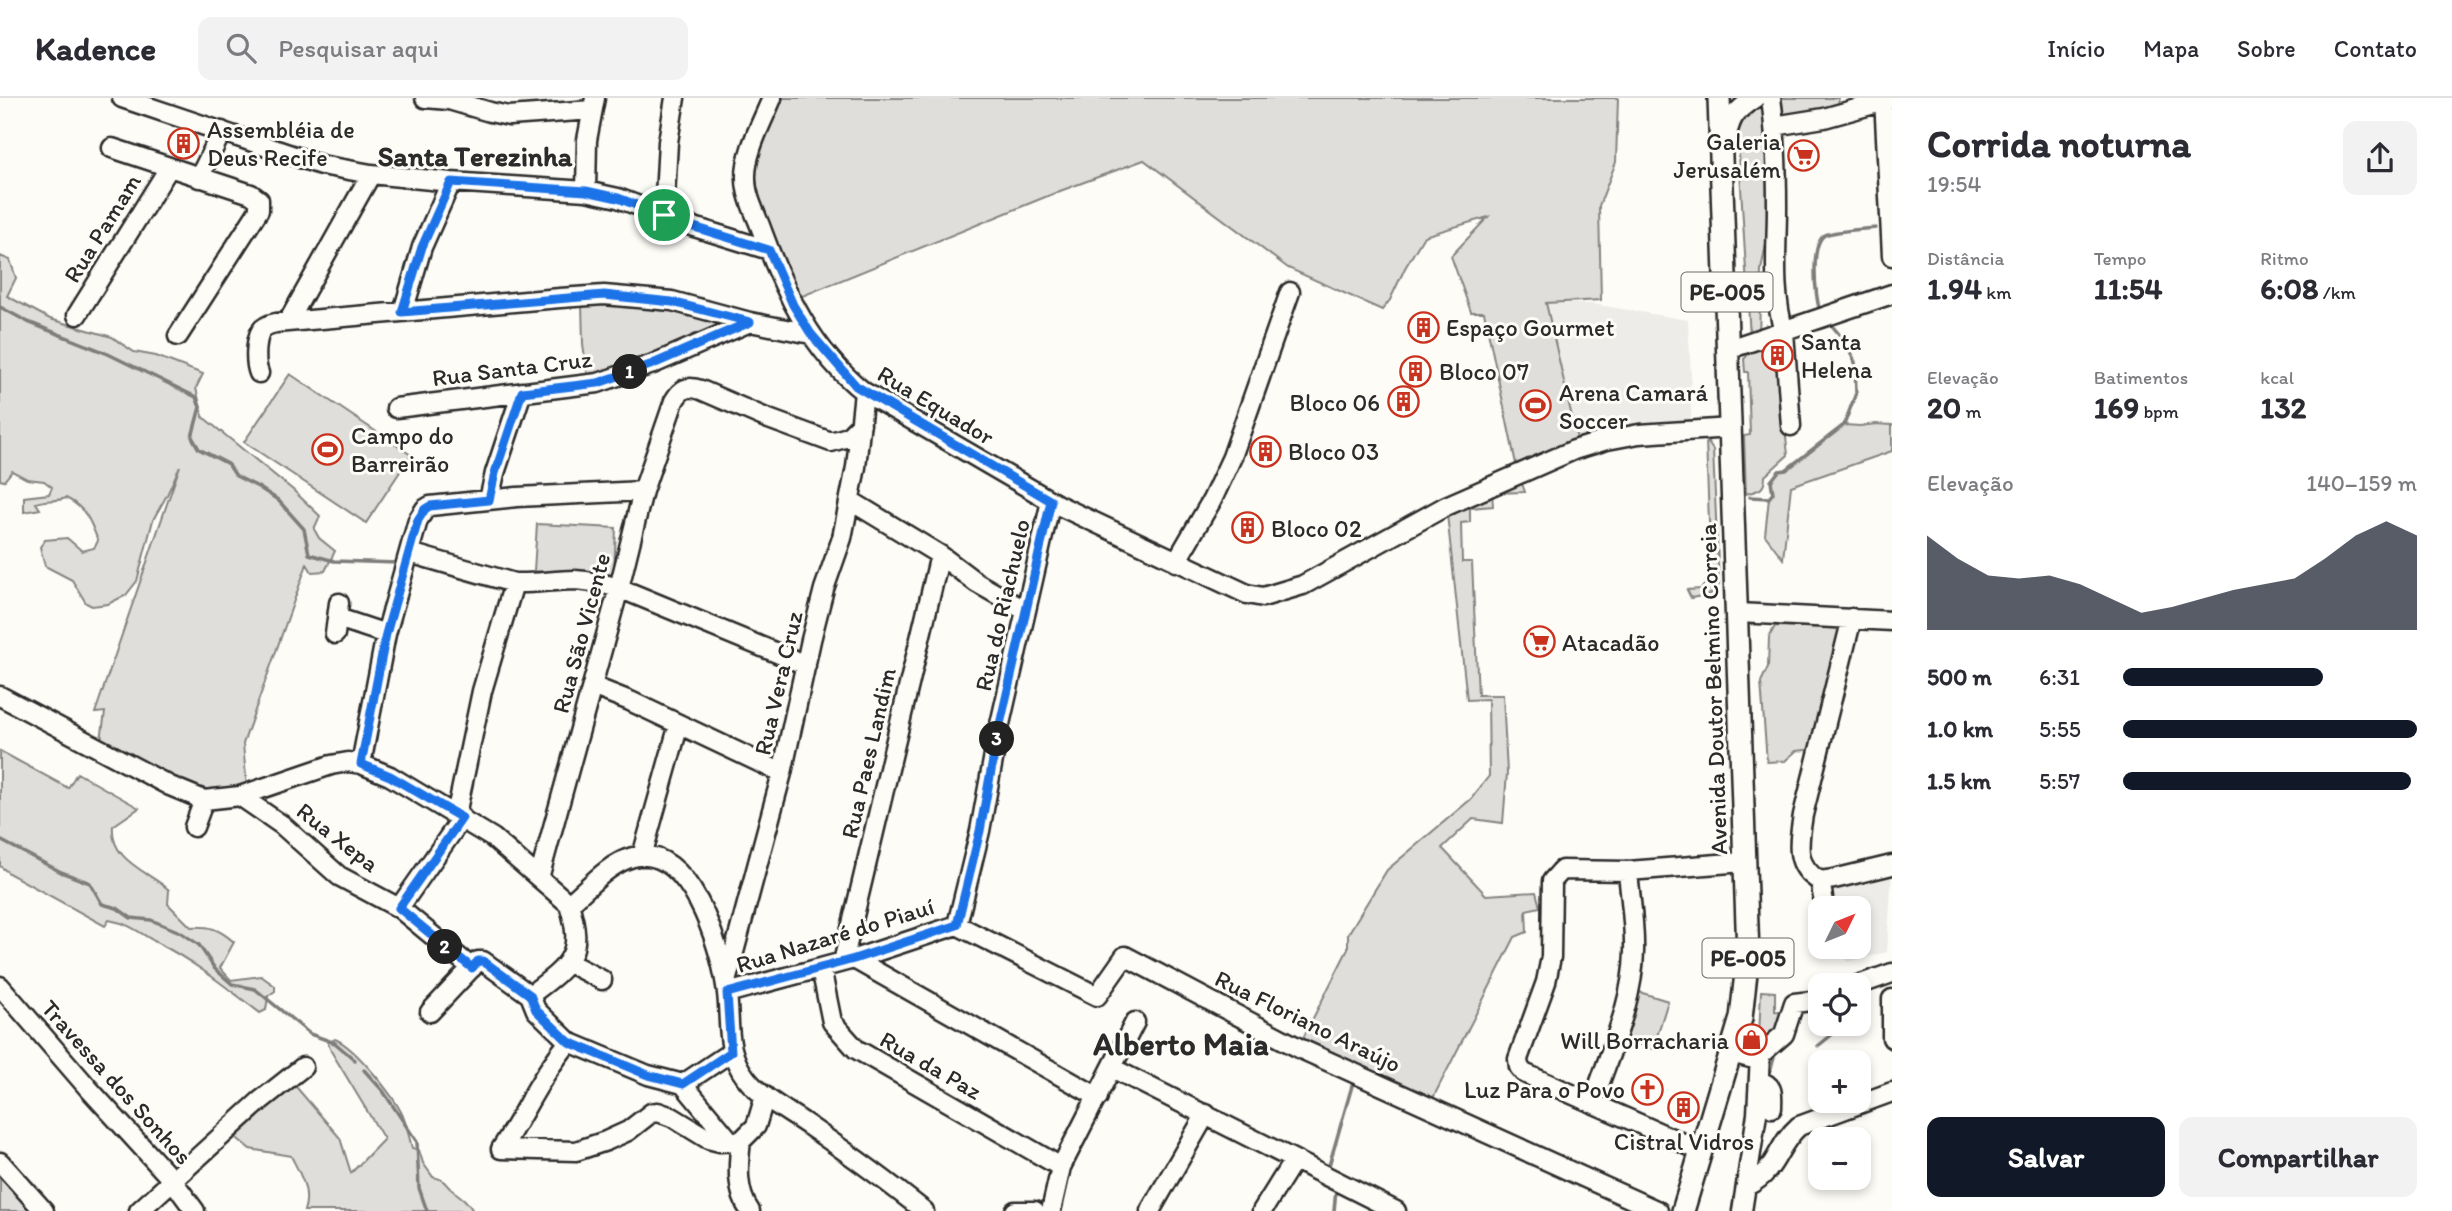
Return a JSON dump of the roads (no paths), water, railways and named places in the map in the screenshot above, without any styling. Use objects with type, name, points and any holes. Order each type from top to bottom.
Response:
[{"type":"main road","name":"Avenida Doutor Belmino Correia","points":[[1684,1211],[1741,1018],[1746,978],[1738,613],[1721,98]]},
{"type":"street","points":[[122,98],[321,165],[371,174],[451,182],[586,191],[618,198],[769,250]]},
{"type":"street","points":[[425,98],[449,100],[509,116],[593,104],[586,162],[586,191]]},
{"type":"street","points":[[664,215],[669,130],[675,98]]},
{"type":"street","name":"Rua Equador","points":[[772,98],[747,167],[748,194],[793,305],[811,334],[845,376],[864,392],[1051,501],[1247,594],[1257,597],[1270,596],[1303,585],[1446,506],[1574,450],[1639,434],[1731,428]]},
{"type":"street","points":[[1721,98],[1726,102],[1748,102]]},
{"type":"street","points":[[1774,126],[1824,118],[1887,100],[1892,256]]},
{"type":"street","points":[[1769,101],[1774,126],[1777,207],[1775,263],[1784,332],[1791,426]]},
{"type":"street","name":"Avenida Doutor Belmino Correia","points":[[1722,157],[1729,124],[1748,102]]},
{"type":"street","points":[[199,178],[222,131]]},
{"type":"street","points":[[112,148],[251,194],[259,200],[259,210],[178,336]]},
{"type":"street","name":"Rua Pamam","points":[[77,315],[169,168]]},
{"type":"street","points":[[288,322],[371,174]]},
{"type":"street","points":[[402,312],[422,247],[451,182]]},
{"type":"street","points":[[1176,562],[1212,500],[1232,457],[1290,292]]},
{"type":"street","points":[[1729,349],[1892,294]]},
{"type":"street","points":[[259,373],[256,359],[261,331],[266,326],[604,295],[672,302],[811,334]]},
{"type":"street","name":"Rua Santa Cruz","points":[[396,408],[598,383],[653,364],[750,322]]},
{"type":"street","name":"Rua São Vicente","points":[[539,878],[643,491],[674,401],[680,391],[692,387],[831,442],[848,437],[861,424]]},
{"type":"street","points":[[489,500],[495,473],[522,392]]},
{"type":"street","name":"Rua Vera Cruz","points":[[727,987],[782,773],[824,589],[838,554],[851,501],[864,392]]},
{"type":"street","points":[[361,764],[386,634],[418,520],[425,509],[430,506],[489,500],[643,491]]},
{"type":"street","points":[[851,501],[940,555],[977,583],[1026,611]]},
{"type":"street","name":"Rua do Riachuelo","points":[[957,925],[980,831],[998,733],[1051,501]]},
{"type":"street","points":[[410,553],[514,583],[577,580],[619,588],[806,665]]},
{"type":"street","name":"Rua Paes Landim","points":[[848,960],[940,555]]},
{"type":"street","points":[[399,908],[459,817],[482,691],[514,583]]},
{"type":"street","points":[[1738,613],[1892,621]]},
{"type":"street","points":[[1852,618],[1798,843],[1802,865],[1811,876],[1820,881],[1892,865]]},
{"type":"street","points":[[338,619],[386,634]]},
{"type":"street","points":[[592,686],[782,773]]},
{"type":"street","points":[[0,696],[170,786],[204,800],[240,796],[320,768],[348,762],[361,764],[390,776],[493,838],[569,904],[576,927],[575,948],[569,963],[530,1008]]},
{"type":"street","points":[[642,856],[679,724]]},
{"type":"street","name":"Rua Xepa","points":[[240,796],[282,825],[339,876],[399,908],[475,964],[483,961],[569,1042],[648,1075],[683,1084]]},
{"type":"street","points":[[194,827],[204,800]]},
{"type":"street","points":[[569,904],[612,868],[628,859],[654,857],[682,876],[704,908],[712,931],[727,987],[731,1052],[748,1081],[924,1211]]},
{"type":"street","points":[[1701,1151],[1524,1073],[1519,1067],[1518,1059],[1546,982],[1551,957],[1552,881],[1562,870],[1628,871],[1744,862]]},
{"type":"street","points":[[1593,1102],[1628,994],[1633,969],[1634,936],[1628,871]]},
{"type":"street","points":[[1820,881],[1823,896]]},
{"type":"street","name":"Rua Nazaré do Piauí","points":[[727,987],[821,968],[957,925]]},
{"type":"street","name":"Rua Floriano Araújo","points":[[957,925],[1097,996],[1125,956],[1301,1048],[1657,1211]]},
{"type":"street","points":[[848,960],[1098,1097]]},
{"type":"street","points":[[569,963],[602,980]]},
{"type":"street","points":[[430,1012],[475,964]]},
{"type":"street","name":"Rua da Paz","points":[[821,968],[832,1022],[856,1049],[1061,1167]]},
{"type":"street","points":[[1871,980],[1892,973]]},
{"type":"street","name":"Travessa dos Sonhos","points":[[0,986],[173,1181],[195,1211]]},
{"type":"street","points":[[1892,999],[1892,1038]]},
{"type":"street","points":[[1731,1053],[1750,1058],[1760,1055],[1784,1034],[1794,1003],[1808,1001]]},
{"type":"street","points":[[1051,1211],[1061,1167],[1135,1022]]},
{"type":"street","points":[[569,1042],[543,1077],[527,1109],[501,1149],[576,1151],[628,1131],[658,1112],[673,1116],[708,1139],[736,1142],[756,1126],[765,1096]]},
{"type":"street","points":[[731,1052],[683,1084],[736,1142],[742,1208]]},
{"type":"street","points":[[1742,1211],[1747,1186],[1760,1055]]},
{"type":"street","points":[[139,1211],[260,1101],[303,1067]]},
{"type":"street","points":[[1112,1068],[1340,1183],[1369,1205],[1396,1211]]},
{"type":"street","points":[[1759,1081],[1772,1088],[1772,1108]]},
{"type":"street","points":[[1747,1186],[1770,1170],[1790,1134],[1799,1126],[1892,1092]]},
{"type":"street","points":[[1150,1211],[1206,1114]]},
{"type":"street","points":[[1262,1211],[1294,1160]]},
{"type":"street","points":[[0,1162],[44,1211]]},
{"type":"street","points":[[1016,1211],[1035,1211]]},
{"type":"waterway","points":[[1820,311],[1815,271],[1820,240],[1829,234],[1876,228]]},
{"type":"waterway","points":[[0,307],[28,322],[106,353],[196,397],[200,407],[192,437],[199,449],[228,464],[236,476],[278,500],[304,529],[309,554],[334,561],[398,563]]},
{"type":"waterway","points":[[1750,497],[1769,498],[1773,493],[1771,481],[1779,471],[1786,470],[1844,425],[1856,393],[1855,362],[1843,339],[1829,322]]},
{"type":"waterway","points":[[416,565],[505,591]]},
{"type":"waterway","points":[[0,840],[61,872],[90,883],[102,904],[117,908],[131,918],[151,920],[180,932],[199,945],[215,969],[232,984],[255,989],[310,1034],[335,1043],[355,1060]]},
{"type":"waterway","points":[[1818,1046],[1830,1036]]},
{"type":"waterway","points":[[1770,1071],[1774,1058]]},
{"type":"waterway","points":[[364,1070],[383,1091],[417,1142],[419,1188],[427,1211]]},
{"type":"waterway","points":[[1328,1169],[1354,1079]]},
{"type":"waterway","points":[[1334,1211],[1336,1189]]},
{"type":"place","name":"Assembléia de Deus Recife","points":[[184,143]]},
{"type":"place","name":"Galeria Jerusalém","points":[[1804,155]]},
{"type":"place","name":"Espaço Gourmet","points":[[1423,327]]},
{"type":"place","name":"Santa Helena","points":[[1778,355]]},
{"type":"place","name":"Bloco 07","points":[[1416,371]]},
{"type":"place","name":"Bloco 06","points":[[1403,402]]},
{"type":"place","name":"Arena Camará Soccer","points":[[1536,406]]},
{"type":"place","name":"Campo do Barreirão","points":[[328,449]]},
{"type":"place","name":"Bloco 03","points":[[1265,451]]},
{"type":"place","name":"Bloco 02","points":[[1248,528]]},
{"type":"place","name":"Atacadão","points":[[1539,642]]},
{"type":"place","name":"Will Borracharia","points":[[1752,1040]]},
{"type":"place","name":"Luz Para o Povo","points":[[1648,1089]]},
{"type":"place","name":"Cistral Vidros","points":[[1684,1107]]},
{"type":"district","name":"Santa Terezinha","points":[[475,156]]},
{"type":"district","name":"Alberto Maia","points":[[1181,1044]]}]
